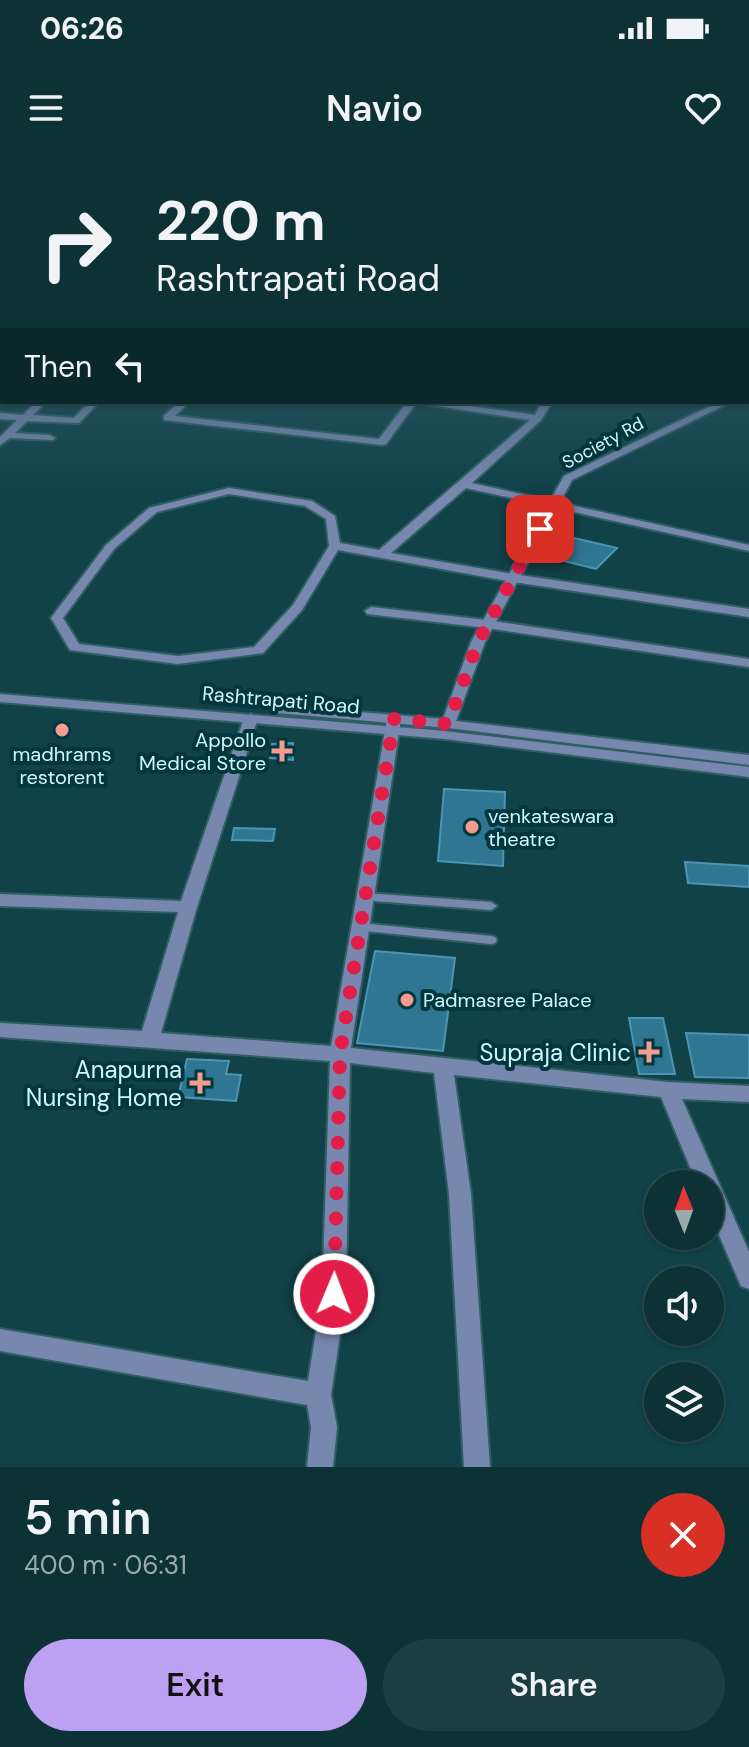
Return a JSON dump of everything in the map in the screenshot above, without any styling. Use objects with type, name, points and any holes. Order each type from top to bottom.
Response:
[{"type":"street","points":[[2,438],[39,404]]},
{"type":"street","points":[[0,416],[76,421],[92,404]]},
{"type":"street","points":[[182,404],[167,418],[382,442],[410,404]]},
{"type":"street","points":[[435,404],[538,418]]},
{"type":"street","points":[[381,555],[538,418],[546,404]]},
{"type":"street","name":"Society Rd","points":[[448,724],[487,624],[568,478],[722,404]]},
{"type":"street","points":[[2,438],[50,438]]},
{"type":"street","points":[[464,484],[749,548]]},
{"type":"street","points":[[229,491],[308,503],[331,518],[335,546],[298,607],[258,650],[178,660],[75,647],[57,618],[110,547],[153,510],[229,491]]},
{"type":"street","points":[[335,546],[513,578],[749,613]]},
{"type":"street","points":[[371,611],[487,624],[749,663]]},
{"type":"street","name":"Rashtrapati Road","points":[[0,687],[393,725],[749,772]]},
{"type":"street","name":"Rashtrapati Road","points":[[0,698],[251,718],[393,725],[448,724],[749,760]]},
{"type":"street","points":[[150,1038],[188,907],[251,718]]},
{"type":"street","points":[[320,1467],[324,1427],[318,1395],[334,1294],[340,1054],[393,725]]},
{"type":"street","points":[[0,900],[188,907]]},
{"type":"street","points":[[0,1030],[150,1038],[340,1054],[668,1090],[749,1094]]},
{"type":"street","points":[[443,1066],[460,1194],[477,1467]]},
{"type":"street","points":[[668,1090],[702,1170]]},
{"type":"street","points":[[724,1221],[749,1279]]},
{"type":"street","points":[[0,1340],[318,1395]]},
{"type":"lane","points":[[365,897],[491,906]]},
{"type":"lane","points":[[360,927],[491,940]]},
{"type":"building","points":[[557,534],[617,548],[596,569],[536,554]]},
{"type":"building","name":"Appollo Medical Store","points":[[293,743],[293,760],[270,758],[272,744]]},
{"type":"building","name":"venkateswara theatre","points":[[444,789],[505,792],[503,866],[438,861]]},
{"type":"building","points":[[234,828],[275,829],[273,841],[232,840]]},
{"type":"building","points":[[685,862],[749,866],[749,887],[688,883]]},
{"type":"building","name":"Padmasree Palace","points":[[375,951],[455,958],[443,1051],[357,1043]]},
{"type":"building","points":[[629,1018],[663,1018],[675,1074],[639,1074]]},
{"type":"building","points":[[686,1033],[749,1035],[749,1078],[695,1077]]},
{"type":"building","points":[[187,1059],[229,1061],[226,1074],[241,1075],[236,1101],[178,1097]]},
{"type":"place","name":"madhrams restorent","points":[[62,730]]},
{"type":"place","name":"Appollo Medical Store","points":[[282,751]]},
{"type":"place","name":"venkateswara theatre","points":[[472,827]]},
{"type":"place","name":"Padmasree Palace","points":[[407,1000]]},
{"type":"place","name":"Supraja Clinic","points":[[649,1052]]},
{"type":"place","name":"Anapurna Nursing Home","points":[[200,1083]]},
{"type":"route","points":[[334,1294],[340,1054],[394,719],[448,724],[478,642],[540,529]]}]
